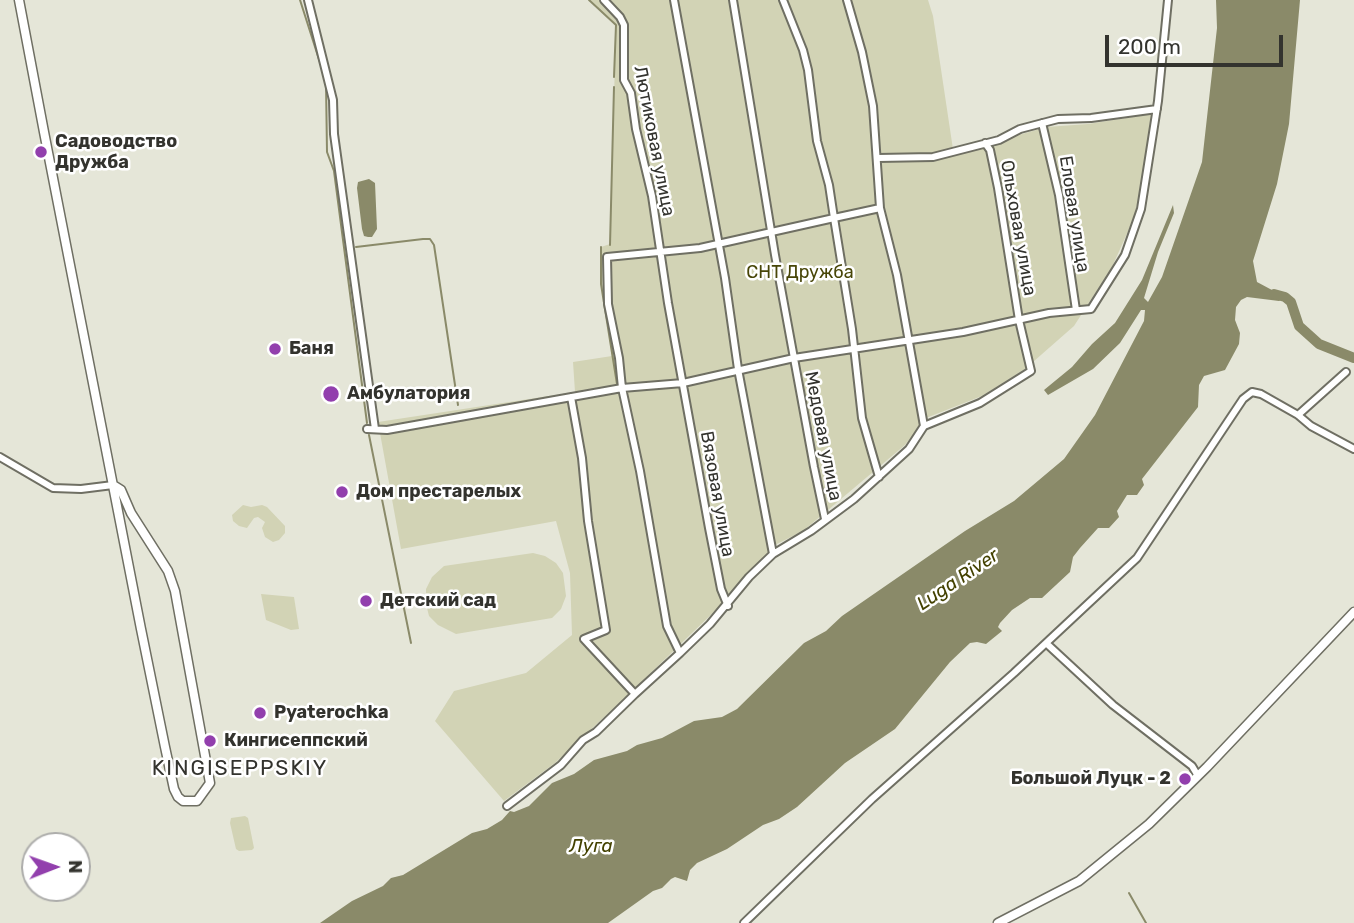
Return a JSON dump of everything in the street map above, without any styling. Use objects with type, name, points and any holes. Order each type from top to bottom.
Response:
[{"type":"street","points":[[0,457],[53,488],[81,489],[113,485],[121,490],[131,513],[168,571],[209,783],[197,801],[183,801],[174,789],[113,485],[19,0]]},
{"type":"street","points":[[308,0],[333,100],[334,134],[371,429],[387,430],[622,388],[683,385],[738,369],[794,358],[1049,313],[1091,309],[1125,255],[1141,209],[1157,109],[1168,0]]},
{"type":"street","name":"Лютиковая улица","points":[[604,0],[620,17],[624,26],[624,80],[631,93],[683,385]]},
{"type":"street","points":[[674,0],[773,554]]},
{"type":"street","name":"Медовая улица","points":[[733,0],[794,358],[825,519]]},
{"type":"street","points":[[783,0],[808,70],[817,141],[829,185],[852,329],[852,348],[862,418],[879,477]]},
{"type":"street","points":[[507,806],[561,765],[583,740],[596,732],[659,674],[728,606],[749,577],[773,554],[788,547],[879,477],[909,449],[924,426],[910,339],[880,208],[873,106],[862,52],[847,0]]},
{"type":"street","points":[[878,158],[933,158],[999,140],[1020,129],[1058,119],[1091,118],[1157,109]]},
{"type":"street","name":"Еловая улица","points":[[1042,124],[1059,195],[1076,310]]},
{"type":"street","name":"Ольховая улица","points":[[924,426],[979,402],[1031,371],[1019,320],[998,188],[990,150],[985,144]]},
{"type":"street","points":[[680,653],[667,626],[638,459],[622,388],[608,304],[607,257],[719,244],[880,208]]},
{"type":"street","points":[[1298,415],[1346,372]]},
{"type":"street","name":"Вязовая улица","points":[[683,385],[715,562],[728,606]]},
{"type":"street","points":[[744,923],[872,799],[1138,558],[1243,399],[1252,393],[1261,394],[1354,449]]},
{"type":"street","points":[[571,397],[582,458],[587,521],[606,630],[584,639],[635,694]]},
{"type":"street","points":[[998,923],[1079,881],[1149,824],[1354,612]]},
{"type":"street","points":[[1046,643],[1138,725],[1192,766],[1198,776]]},
{"type":"green space","name":"СНТ Дружба","points":[[589,0],[928,0],[933,16],[954,156],[1047,127],[1088,124],[1151,114],[1144,173],[1134,218],[1112,267],[1074,326],[1025,369],[982,396],[926,418],[905,445],[803,531],[775,545],[720,606],[634,689],[555,763],[504,801],[435,721],[454,691],[526,673],[572,635],[570,573],[556,521],[401,549],[378,422],[575,392],[573,362],[612,356],[601,284],[601,247],[610,244],[616,25]]},
{"type":"green space","points":[[243,505],[267,507],[285,526],[285,533],[273,542],[265,537],[262,528],[265,522],[258,517],[254,518],[247,528],[239,526],[233,521],[232,515]]},
{"type":"green space","points":[[533,553],[556,563],[563,573],[566,596],[561,609],[552,618],[456,634],[438,625],[429,616],[426,589],[432,577],[444,566]]},
{"type":"green space","points":[[261,594],[294,597],[299,629],[291,630],[266,620]]},
{"type":"green space","points":[[231,818],[248,818],[254,848],[239,851],[236,849],[230,823]]},
{"type":"water","name":"Луга","points":[[1216,0],[1300,0],[1289,124],[1277,184],[1253,261],[1257,282],[1285,297],[1279,301],[1247,297],[1241,300],[1236,307],[1235,320],[1240,333],[1239,344],[1225,370],[1204,376],[1199,385],[1198,407],[1142,479],[1144,485],[1137,495],[1127,495],[1117,511],[1119,517],[1109,528],[1098,528],[1073,557],[1070,572],[1042,598],[1030,598],[1012,610],[998,627],[1002,631],[986,644],[970,643],[950,662],[895,729],[845,763],[797,807],[727,849],[697,863],[690,870],[687,881],[675,877],[671,879],[662,888],[653,891],[608,923],[320,923],[352,901],[383,886],[391,878],[403,875],[472,833],[487,829],[502,820],[510,811],[529,806],[552,783],[574,774],[594,760],[662,738],[694,721],[722,717],[737,709],[804,643],[826,631],[842,616],[965,531],[1014,501],[1064,459],[1095,415],[1144,321],[1145,310],[1141,310],[1120,343],[1093,369],[1048,395],[1044,390],[1072,367],[1115,323],[1142,280],[1173,205],[1174,213],[1158,252],[1144,298],[1148,302],[1162,277],[1202,162],[1217,28]]},
{"type":"water","points":[[369,179],[375,183],[377,229],[372,237],[364,236],[357,188],[358,182]]},
{"type":"waterway","points":[[300,0],[324,75]]},
{"type":"waterway","points":[[589,0],[616,25],[614,77]]},
{"type":"waterway","points":[[326,84],[327,152],[334,171],[367,423]]},
{"type":"waterway","points":[[610,245],[614,87]]},
{"type":"waterway","points":[[356,247],[423,239],[430,239],[434,245],[458,405]]},
{"type":"waterway","points":[[601,247],[601,284],[617,384]]},
{"type":"waterway","points":[[1274,294],[1291,302],[1299,326],[1319,344],[1354,358]]},
{"type":"waterway","points":[[369,435],[411,643]]},
{"type":"waterway","points":[[1129,893],[1146,923]]},
{"type":"place","name":"Садоводство Дружба","points":[[41,152]]},
{"type":"place","name":"Баня","points":[[275,349]]},
{"type":"place","name":"Амбулатория","points":[[331,394]]},
{"type":"place","name":"Дом престарелых","points":[[342,492]]},
{"type":"place","name":"Детский сад","points":[[366,601]]},
{"type":"place","name":"Pyaterochka","points":[[260,713]]},
{"type":"place","name":"Кингисеппский","points":[[210,741]]},
{"type":"place","name":"Большой Луцк - 2","points":[[1185,779]]},
{"type":"district","name":"KINGISEPPSKIY","points":[[240,769]]},
{"type":"water label","name":"Luga River","points":[[958,580]]}]
